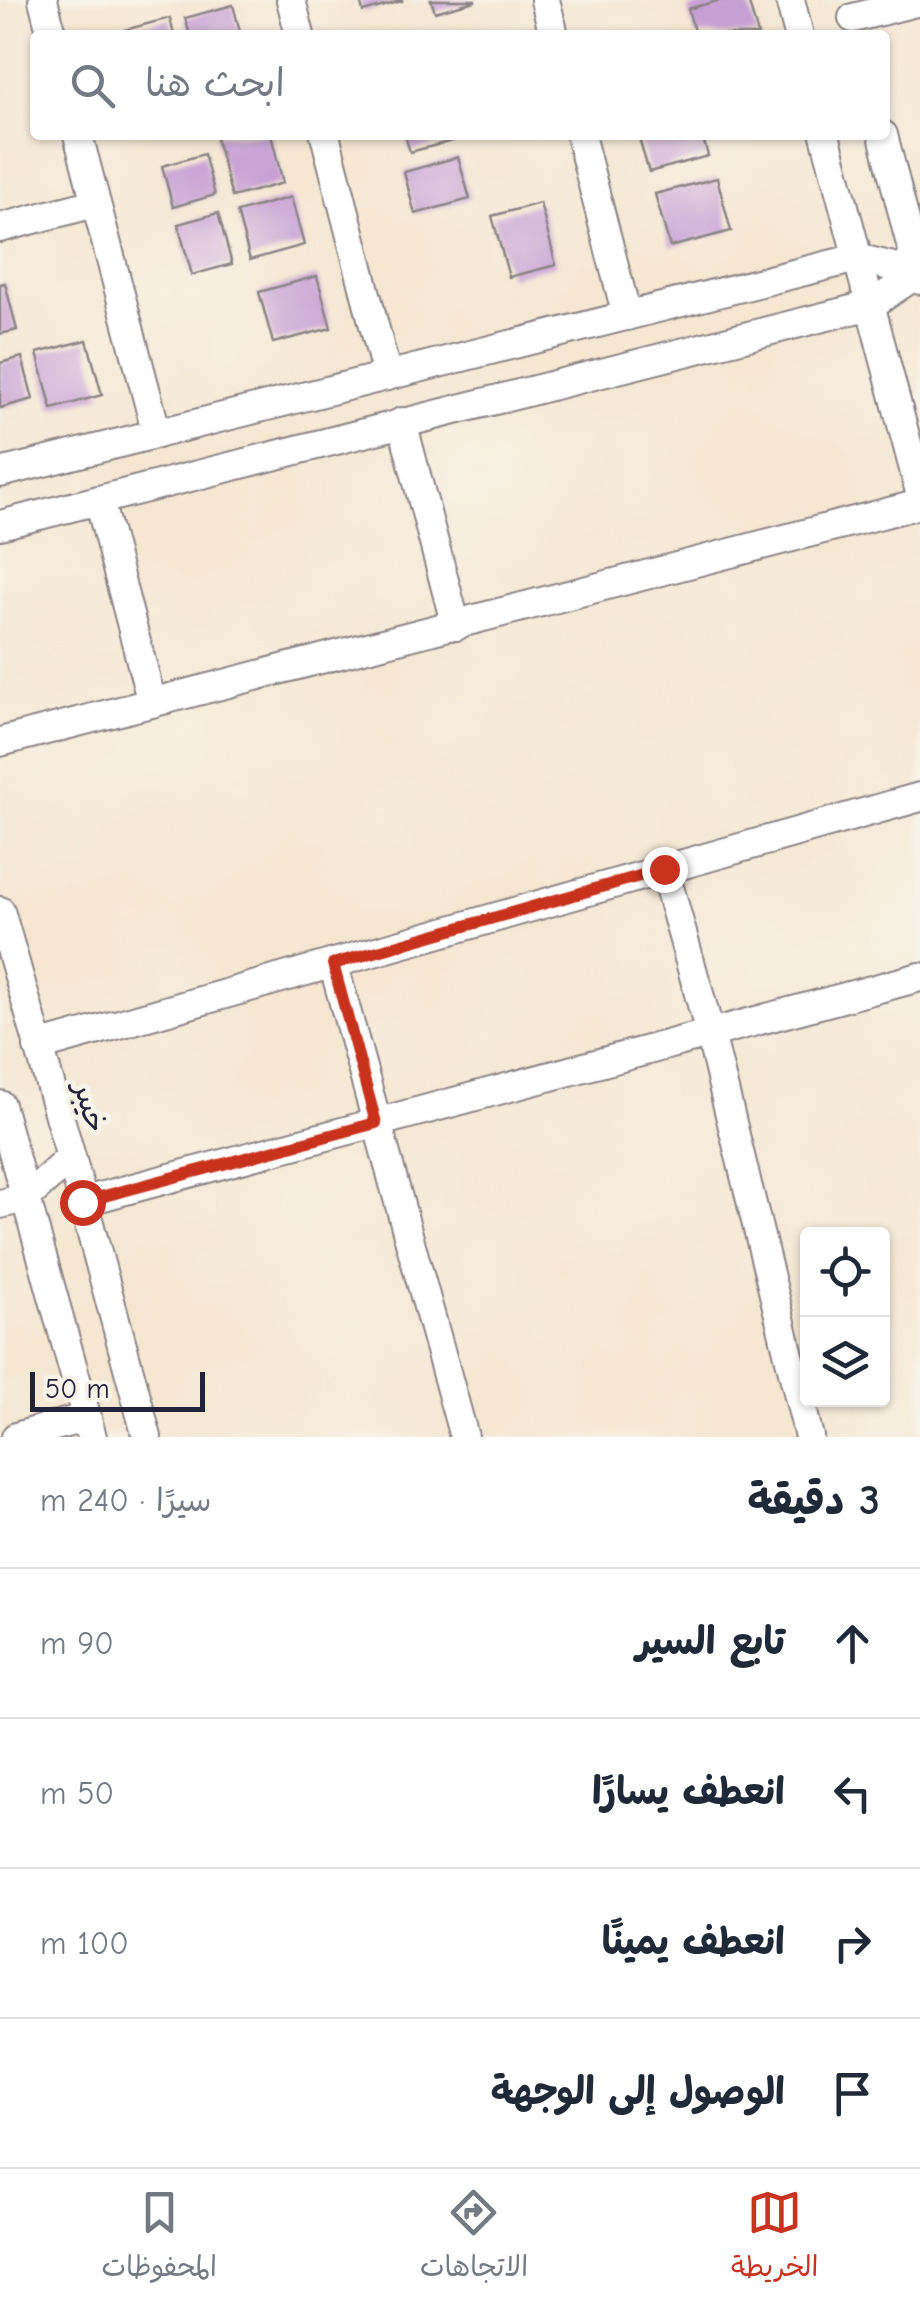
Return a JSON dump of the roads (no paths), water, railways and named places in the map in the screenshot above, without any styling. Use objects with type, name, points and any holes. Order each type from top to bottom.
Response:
[{"type":"street","points":[[43,0],[51,30]]},
{"type":"street","points":[[291,0],[299,30]]},
{"type":"street","points":[[545,0],[553,30]]},
{"type":"street","points":[[790,0],[798,30]]},
{"type":"street","points":[[853,18],[920,1]]},
{"type":"street","points":[[79,140],[158,434]]},
{"type":"street","points":[[327,140],[387,376]]},
{"type":"street","points":[[581,140],[626,316]]},
{"type":"street","points":[[826,140],[920,492]]},
{"type":"street","points":[[884,140],[919,277]]},
{"type":"street","points":[[0,228],[95,204]]},
{"type":"street","points":[[0,473],[857,258],[919,277]]},
{"type":"street","points":[[0,525],[871,305],[919,277]]},
{"type":"street","points":[[402,422],[456,626]]},
{"type":"street","points":[[99,500],[152,703]]},
{"type":"street","points":[[0,742],[920,504]]},
{"type":"street","points":[[38,1047],[920,796]]},
{"type":"street","points":[[664,869],[710,1033],[810,1437]]},
{"type":"street","name":"خيبر","points":[[0,911],[147,1437]]},
{"type":"street","points":[[333,964],[464,1437]]},
{"type":"street","points":[[82,1202],[920,977]]},
{"type":"street","points":[[0,1105],[13,1201],[90,1427],[16,1437]]},
{"type":"street","points":[[6,1152],[71,1157]]},
{"type":"street","points":[[13,1201],[71,1157]]}]
